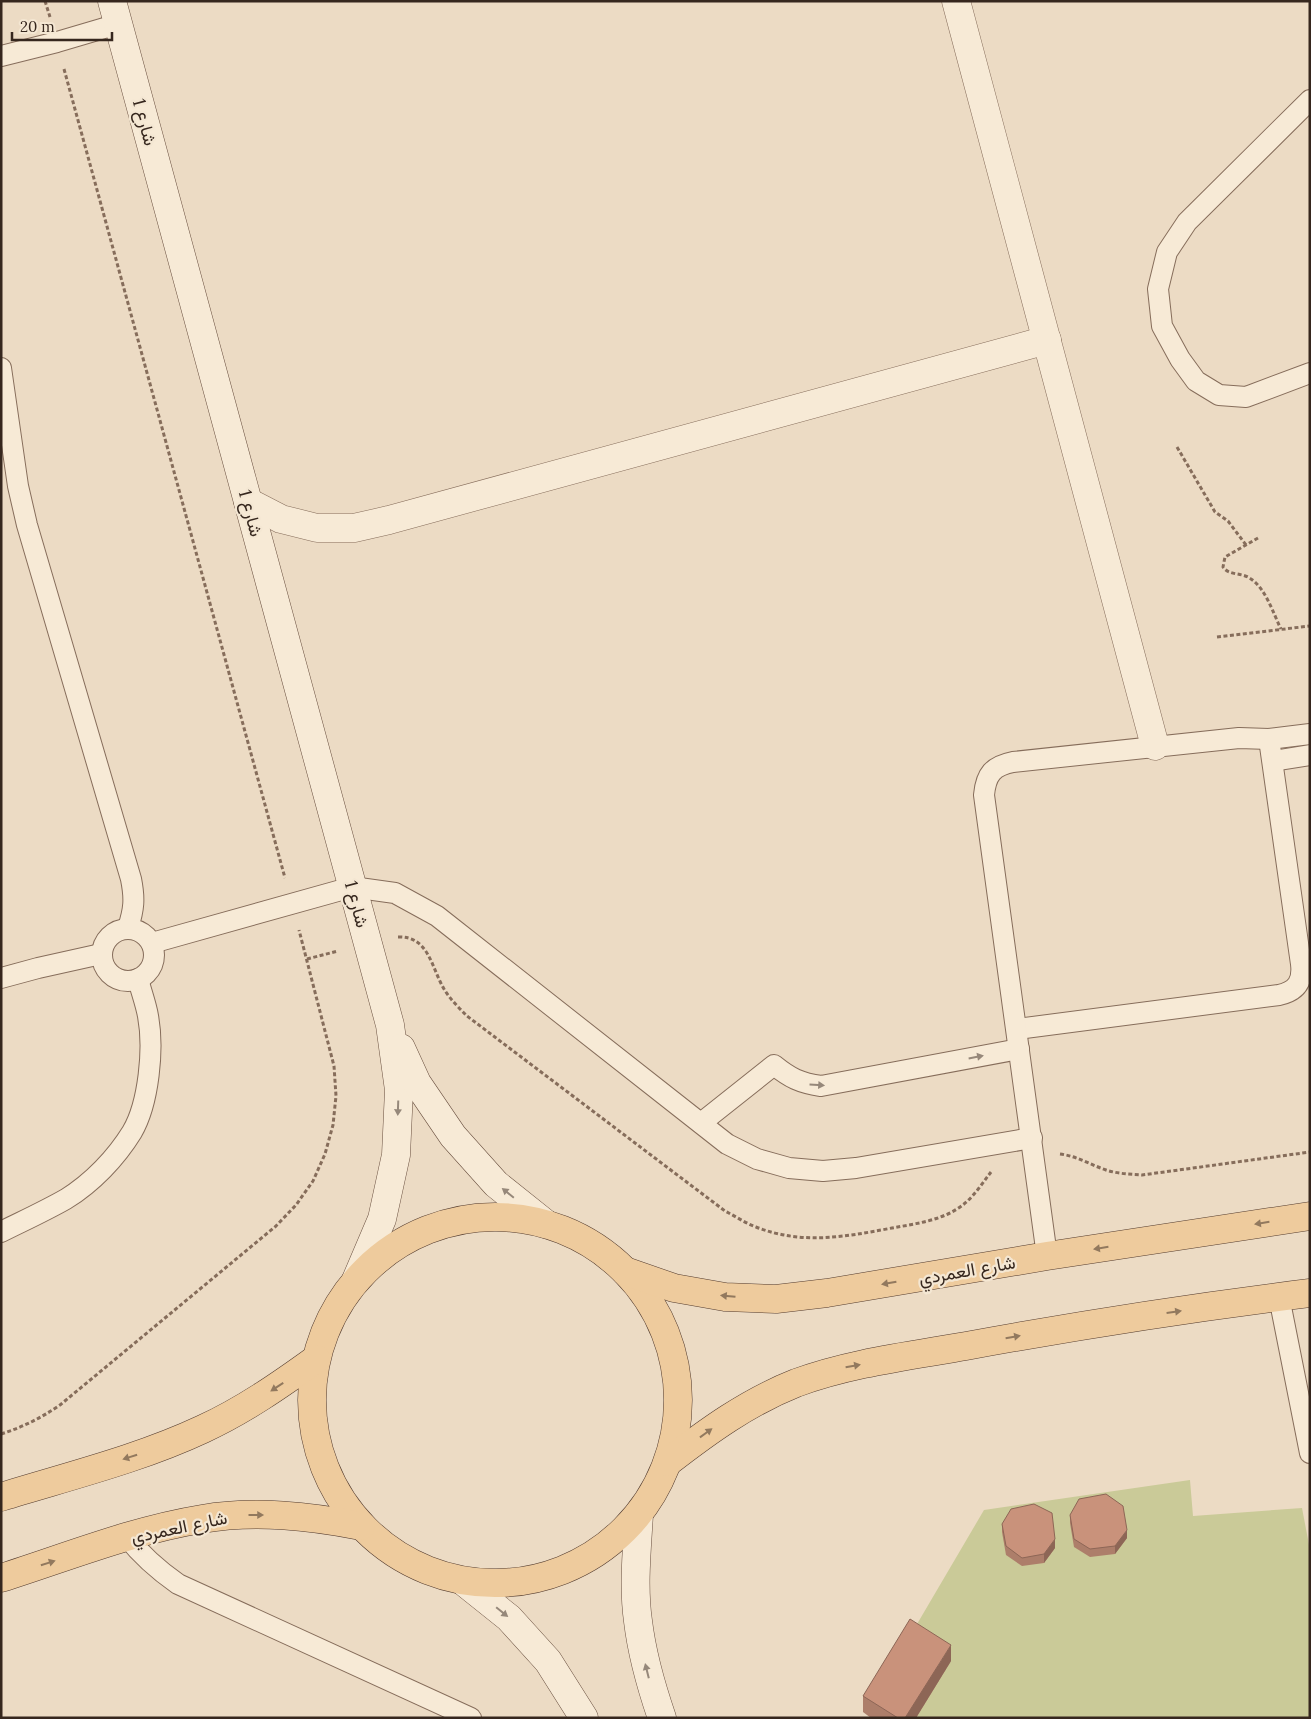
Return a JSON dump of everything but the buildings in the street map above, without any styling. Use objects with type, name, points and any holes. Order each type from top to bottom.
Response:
[{"type":"main road","points":[[494,1216],[546,1224],[575,1235],[601,1251],[625,1271],[650,1304],[668,1340],[677,1381],[677,1422],[668,1462],[656,1489],[639,1514],[612,1542],[579,1564],[542,1578],[503,1584],[464,1582],[426,1570],[391,1552],[361,1526],[335,1489],[318,1448],[312,1404],[316,1359],[325,1330],[339,1304],[356,1280],[395,1245],[443,1224],[494,1216]]},
{"type":"main road","name":"شارع العمردي","points":[[625,1271],[674,1288],[725,1297],[776,1299],[827,1293],[1046,1256],[1310,1216]]},
{"type":"main road","points":[[668,1462],[708,1431],[750,1404],[796,1383],[843,1368],[1055,1330],[1310,1292]]},
{"type":"main road","points":[[1,1497],[163,1446],[204,1428],[250,1404],[316,1359]]},
{"type":"main road","name":"شارع العمردي","points":[[1,1578],[164,1526],[203,1519],[243,1515],[282,1515],[322,1518],[361,1526]]},
{"type":"street","points":[[956,1],[1155,746]]},
{"type":"street","name":"شارع 1","points":[[116,12],[390,1025],[399,1090],[396,1155],[382,1220],[356,1280]]},
{"type":"street","points":[[248,502],[281,519],[317,528],[354,528],[1046,340]]},
{"type":"street","name":"شارع 1","points":[[390,1025],[417,1082],[453,1136],[496,1184],[546,1224]]},
{"type":"street","points":[[639,1514],[635,1567],[637,1620],[647,1672],[662,1718]]},
{"type":"street","points":[[464,1582],[509,1618],[548,1661],[584,1718]]},
{"type":"lane","points":[[1,56],[56,42],[116,12]]},
{"type":"lane","points":[[1310,100],[1187,222],[1167,252],[1158,289],[1162,326],[1180,359],[1196,381],[1219,394],[1246,397],[1310,373]]},
{"type":"lane","points":[[1,368],[18,486],[27,525],[134,896],[133,912],[128,928]]},
{"type":"lane","points":[[1046,1256],[1033,1147],[984,795],[985,782],[991,772],[1007,763],[1238,738],[1269,739],[1310,734]]},
{"type":"lane","points":[[1016,1029],[1280,995],[1288,993],[1295,988],[1300,981],[1302,973],[1269,739]]},
{"type":"lane","points":[[1273,761],[1310,754]]},
{"type":"lane","points":[[152,943],[352,887],[395,893],[437,916],[727,1144],[757,1159],[789,1168],[823,1171],[1033,1147]]},
{"type":"lane","points":[[128,928],[138,930],[146,935],[152,943],[153,964],[147,973],[138,979],[128,981],[118,979],[109,973],[103,964],[104,944],[118,930],[128,928]]},
{"type":"lane","points":[[1,978],[102,954]]},
{"type":"lane","points":[[1,1232],[66,1199],[92,1180],[114,1157],[133,1130],[146,1094],[151,1055],[148,1017],[138,979]]},
{"type":"lane","points":[[701,1123],[774,1065],[787,1076],[803,1083],[821,1086],[1019,1049]]},
{"type":"lane","points":[[1279,1296],[1310,1453]]},
{"type":"lane","points":[[127,1537],[141,1556],[178,1584],[470,1718]]},
{"type":"path","points":[[1,1434],[21,1428],[60,1405],[276,1226],[296,1205],[313,1181],[325,1154],[333,1126],[336,1096],[334,1066],[292,904],[46,1]]},
{"type":"path","points":[[1177,447],[1215,512],[1228,521],[1246,545]]},
{"type":"path","points":[[1258,538],[1225,557],[1222,567],[1230,573],[1250,578],[1258,586],[1281,629]]},
{"type":"path","points":[[1217,637],[1310,626]]},
{"type":"path","points":[[306,959],[394,937],[413,939],[422,945],[427,952],[437,977],[446,991],[468,1016],[725,1211],[756,1227],[790,1236],[824,1239],[859,1235],[921,1223],[941,1217],[958,1208],[974,1195],[993,1170],[1002,1163],[1033,1147],[1077,1158],[1106,1170],[1142,1175],[1310,1152]]},
{"type":"green space","points":[[1190,1480],[1193,1516],[1302,1508],[1310,1550],[1310,1718],[916,1718],[950,1661],[910,1636],[984,1510]]}]
